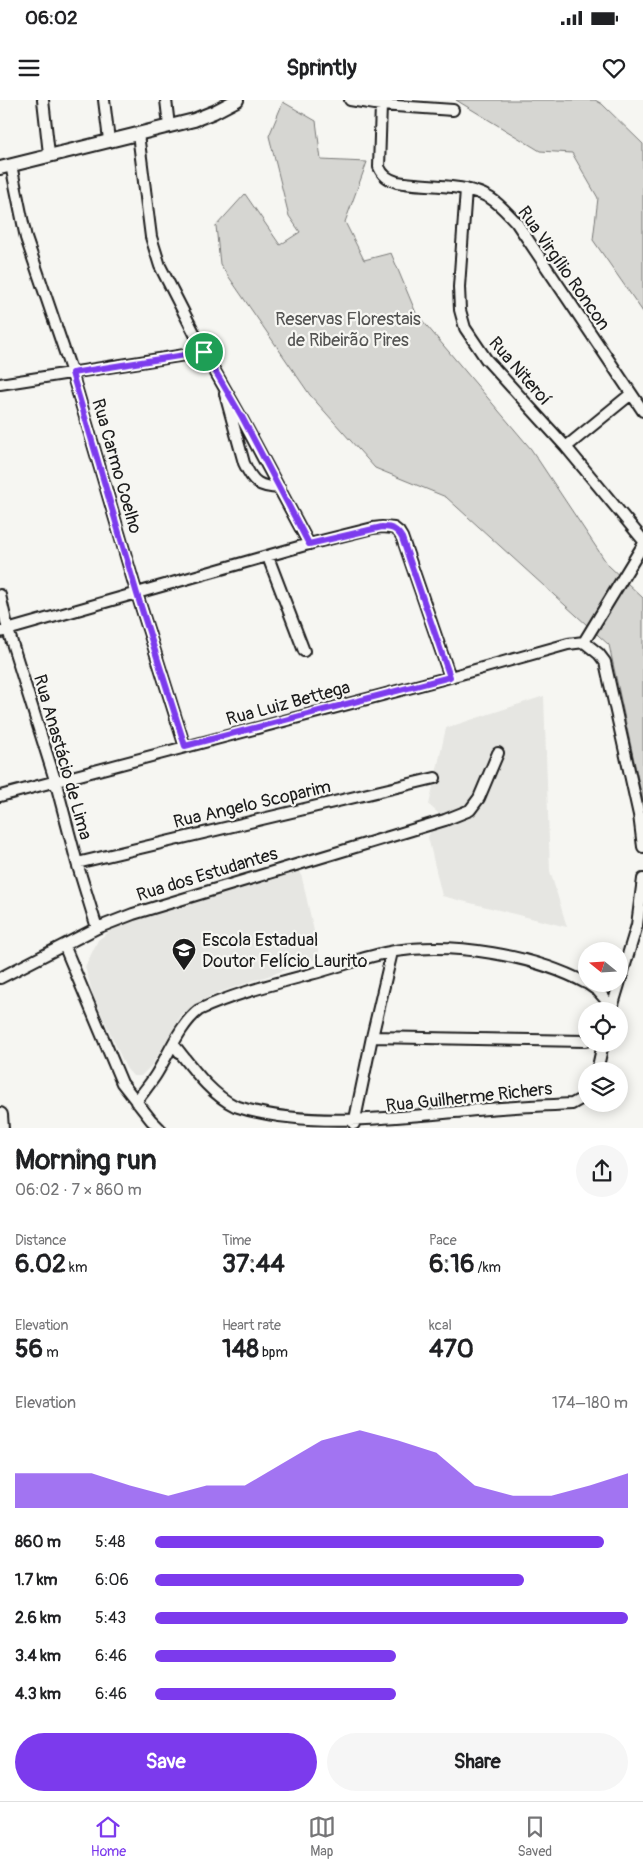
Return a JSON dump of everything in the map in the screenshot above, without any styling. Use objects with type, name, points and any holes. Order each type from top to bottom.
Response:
[{"type":"main road","points":[[0,1116],[1,1128]]},
{"type":"street","points":[[43,100],[49,154]]},
{"type":"street","points":[[104,100],[109,140]]},
{"type":"street","points":[[166,100],[169,126]]},
{"type":"street","points":[[5,166],[201,117],[237,100]]},
{"type":"street","points":[[350,100],[381,105],[453,110]]},
{"type":"street","name":"Rua Virgílio Roncon","points":[[381,105],[379,167],[382,174],[396,182],[466,189],[481,193],[502,207],[516,222],[643,411]]},
{"type":"street","points":[[138,134],[151,237],[166,280],[204,352],[242,417],[309,544]]},
{"type":"street","name":"Rua Carmo Coelho","points":[[5,166],[26,238],[72,373],[137,594],[185,746]]},
{"type":"street","name":"Rua Niteroí","points":[[466,189],[459,287],[460,310],[465,328],[486,359],[566,447],[643,540]]},
{"type":"street","points":[[0,384],[204,352]]},
{"type":"street","points":[[223,386],[233,427],[248,472],[260,485],[280,488]]},
{"type":"street","points":[[566,447],[631,394]]},
{"type":"street","points":[[4,631],[309,544],[373,528],[394,528],[402,538],[450,677]]},
{"type":"street","points":[[643,545],[584,642],[599,654],[605,662],[641,816],[643,847]]},
{"type":"street","points":[[268,557],[304,651]]},
{"type":"street","name":"Rua Anastácio de Lima","points":[[0,595],[4,631],[55,780],[97,928]]},
{"type":"street","name":"Rua Luiz Bettega","points":[[0,796],[568,644],[584,642]]},
{"type":"street","name":"Rua dos Estudantes","points":[[0,978],[97,928],[133,914],[445,820],[470,810],[479,798],[498,753]]},
{"type":"street","name":"Rua Angelo Scoparim","points":[[77,863],[435,778]]},
{"type":"street","points":[[614,1002],[637,925],[643,879]]},
{"type":"street","points":[[64,946],[122,1083],[151,1120],[160,1128]]},
{"type":"street","points":[[136,1102],[156,1075],[192,1015],[208,1006],[284,981],[392,952],[426,949],[493,954],[536,963],[578,979]]},
{"type":"street","points":[[354,1124],[392,952]]},
{"type":"street","points":[[599,992],[607,1002]]},
{"type":"street","points":[[372,1037],[578,1041]]},
{"type":"street","name":"Rua Guilherme Richers","points":[[174,1045],[220,1097],[234,1106],[272,1120],[298,1125],[370,1124],[466,1111],[572,1104],[578,1101]]},
{"type":"shaded area","points":[[544,696],[550,871],[567,927],[442,896],[428,837],[439,814],[429,805],[446,728]]},
{"type":"shaded area","name":"Escola Estadual Doutor Felício Laurito","points":[[300,869],[320,958],[212,995],[182,1014],[152,1065],[141,1076],[133,1076],[126,1068],[93,995],[85,967],[98,940],[121,923]]},
{"type":"green space","points":[[456,100],[595,100],[602,104],[643,144],[643,312],[593,240],[598,198],[572,153],[540,151]]},
{"type":"green space","name":"Reservas Florestais de Ribeirão Pires","points":[[283,102],[316,121],[321,160],[367,162],[345,222],[364,260],[391,253],[416,313],[531,449],[608,565],[643,598],[643,802],[609,645],[446,497],[375,468],[310,395],[220,264],[216,226],[245,194],[280,245],[300,232],[289,216],[269,136]]},
{"type":"place","name":"Escola Estadual Doutor Felício Laurito","points":[[184,971]]},
{"type":"route","points":[[204,352],[242,417],[309,544],[373,528],[388,527],[394,528],[399,532],[450,677],[185,746],[137,594],[72,373],[204,352]]}]
